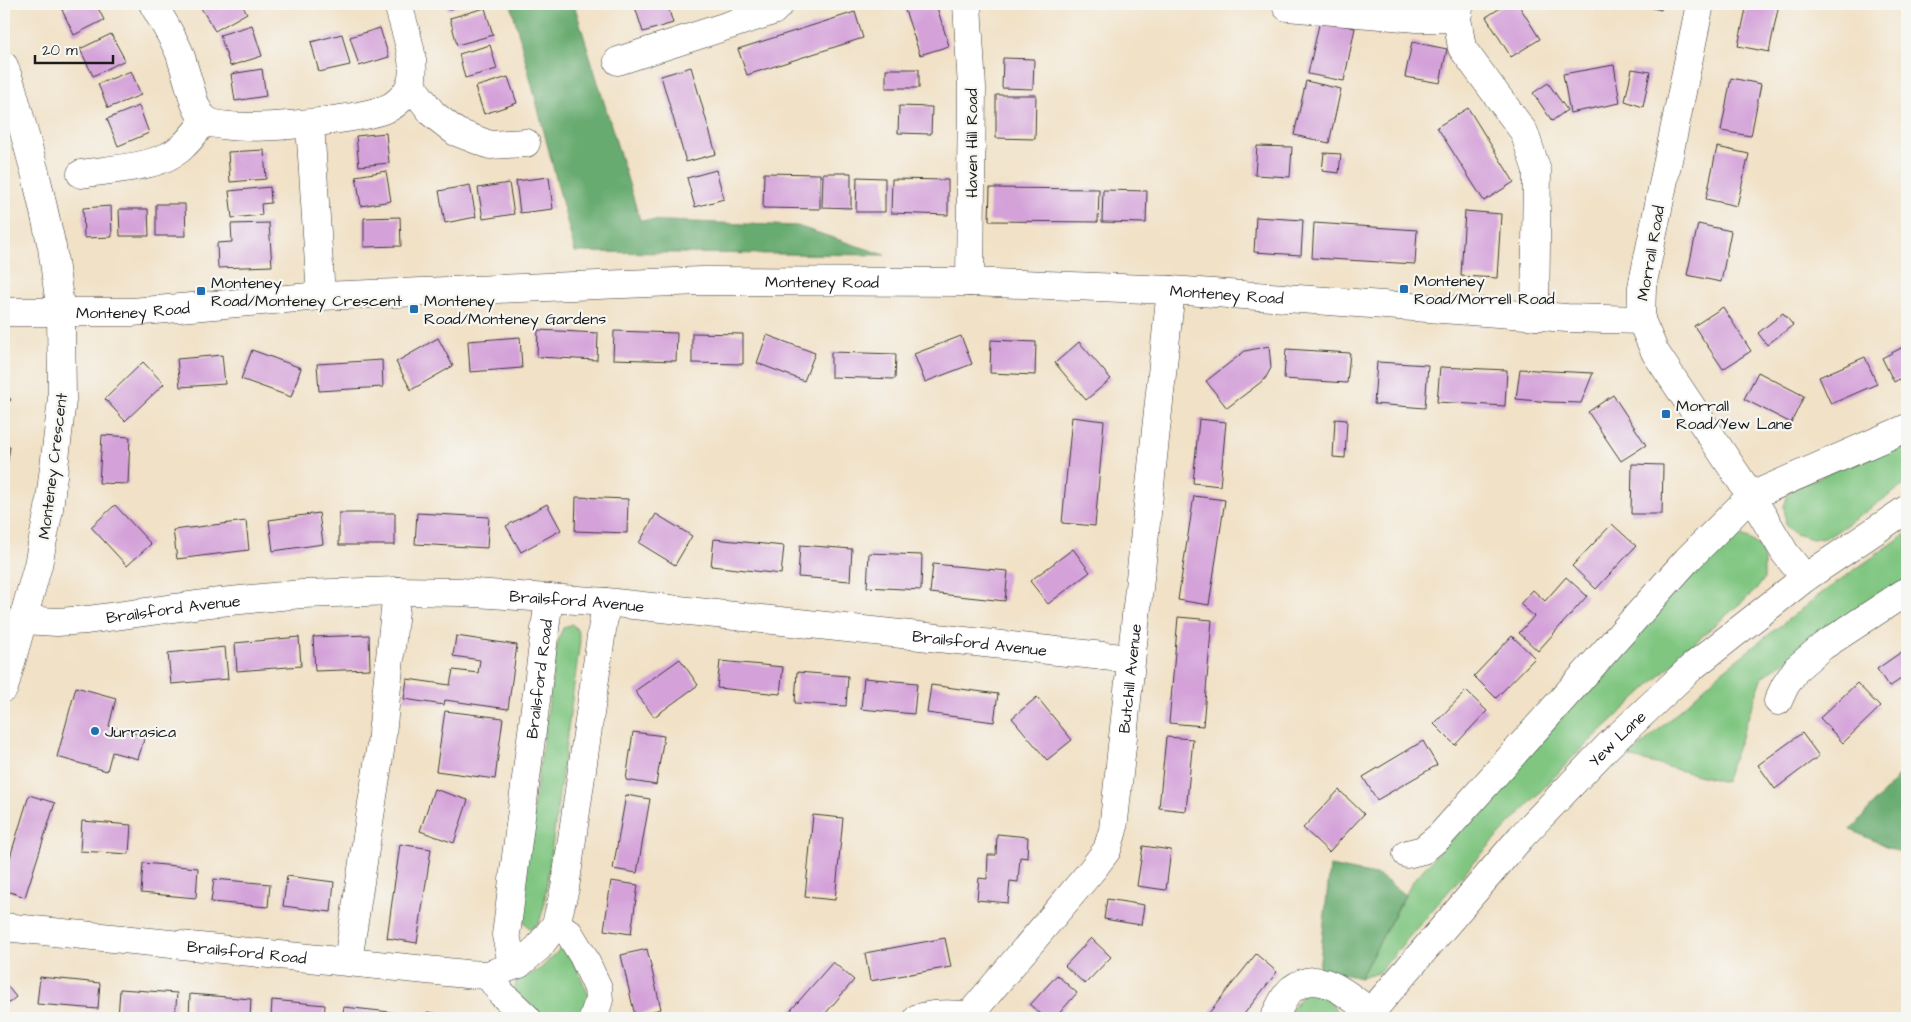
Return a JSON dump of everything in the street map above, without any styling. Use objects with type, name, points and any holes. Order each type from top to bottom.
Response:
[{"type":"street","points":[[153,4],[179,53],[195,105],[205,120],[218,125],[234,127],[310,124],[384,110],[401,99],[411,85],[413,67],[398,4]]},
{"type":"street","points":[[618,61],[773,11],[780,4]]},
{"type":"street","name":"Haven Hill Road","points":[[967,4],[972,88],[970,282]]},
{"type":"street","name":"Morrall Road","points":[[1700,4],[1642,287],[1641,320],[1655,352],[1752,496],[1785,553],[1805,578]]},
{"type":"street","points":[[1287,8],[1416,18],[1459,11],[1462,48],[1524,132],[1537,171],[1535,316]]},
{"type":"street","name":"Monteney Crescent","points":[[4,66],[12,88],[42,199],[52,246],[61,313],[62,400],[57,454],[38,565],[4,688]]},
{"type":"street","points":[[411,85],[433,114],[456,132],[490,145],[526,143]]},
{"type":"street","points":[[81,174],[136,166],[166,158],[182,147],[205,120]]},
{"type":"street","points":[[310,124],[321,296]]},
{"type":"street","name":"Monteney Road","points":[[4,312],[132,312],[321,296],[701,281],[970,282],[1171,290],[1535,316],[1641,320]]},
{"type":"street","name":"Butchill Avenue","points":[[918,1018],[935,1014],[968,1017],[1107,850],[1113,830],[1171,290]]},
{"type":"street","points":[[1407,854],[1424,850],[1440,836],[1687,560],[1752,496],[1907,428]]},
{"type":"street","name":"Yew Lane","points":[[1274,1018],[1291,989],[1304,982],[1318,980],[1344,992],[1368,1015],[1521,837],[1610,745],[1692,668],[1805,578],[1907,509]]},
{"type":"street","points":[[348,962],[381,744],[398,591]]},
{"type":"street","name":"Brailsford Avenue","points":[[23,620],[56,622],[86,620],[210,602],[302,594],[398,591],[460,592],[606,602],[1130,659]]},
{"type":"street","points":[[1778,701],[1784,686],[1798,668],[1810,657],[1823,646],[1907,591]]},
{"type":"street","name":"Brailsford Road","points":[[519,964],[510,954],[506,935],[549,598]]},
{"type":"street","name":"Brailsford Road","points":[[4,926],[466,974],[488,974],[519,964],[538,948],[556,924],[564,888],[606,602]]},
{"type":"street","points":[[556,924],[569,933],[583,956],[598,988],[599,1000],[593,1018]]},
{"type":"street","points":[[488,974],[502,994],[527,1018]]},
{"type":"green space","points":[[511,4],[574,4],[640,220],[797,226],[885,255],[575,252]]},
{"type":"green space","points":[[1907,437],[1907,483],[1830,536],[1813,539],[1795,534],[1786,526],[1784,506],[1789,491]]},
{"type":"green space","points":[[1907,533],[1907,578],[1763,676],[1725,782],[1629,757],[1720,673],[1823,592]]},
{"type":"green space","points":[[1736,534],[1749,539],[1760,547],[1764,561],[1764,579],[1756,590],[1710,629],[1574,756],[1473,863],[1378,973],[1360,978],[1413,881],[1677,585]]},
{"type":"green space","points":[[572,624],[578,631],[580,641],[544,906],[539,923],[530,929],[520,917],[520,900],[558,640],[563,628]]},
{"type":"green space","points":[[1907,766],[1907,856],[1851,830]]},
{"type":"green space","points":[[1330,866],[1380,876],[1405,895],[1360,978],[1319,969]]},
{"type":"green space","points":[[561,948],[569,951],[590,998],[581,1018],[543,1018],[513,994],[516,982],[540,969]]},
{"type":"green space","points":[[1306,990],[1329,996],[1336,1011],[1334,1018],[1285,1018]]},
{"type":"building","points":[[76,4],[96,4],[104,20],[74,35],[62,10]]},
{"type":"building","points":[[208,4],[241,4],[247,13],[215,31],[201,8]]},
{"type":"building","points":[[446,4],[464,4],[448,10]]},
{"type":"building","points":[[634,4],[667,4],[673,23],[643,32]]},
{"type":"building","points":[[903,4],[936,4],[949,46],[920,55]]},
{"type":"building","points":[[1507,4],[1518,4],[1540,39],[1511,57],[1486,17]]},
{"type":"building","points":[[1636,4],[1662,4],[1661,10]]},
{"type":"building","points":[[1747,4],[1779,4],[1769,52],[1738,46]]},
{"type":"building","points":[[485,8],[493,35],[457,45],[450,18]]},
{"type":"building","points":[[855,12],[863,38],[747,75],[738,49]]},
{"type":"building","points":[[1320,20],[1355,28],[1344,81],[1308,74]]},
{"type":"building","points":[[252,25],[262,56],[230,66],[220,35]]},
{"type":"building","points":[[380,28],[389,57],[359,66],[350,37]]},
{"type":"building","points":[[111,34],[125,60],[93,76],[80,49]]},
{"type":"building","points":[[342,34],[350,65],[319,72],[311,42]]},
{"type":"building","points":[[1412,42],[1447,49],[1440,83],[1405,77]]},
{"type":"building","points":[[490,45],[497,69],[465,78],[459,54]]},
{"type":"building","points":[[1003,58],[1034,59],[1033,89],[1002,88]]},
{"type":"building","points":[[1614,65],[1620,103],[1570,113],[1563,74]]},
{"type":"building","points":[[691,67],[716,154],[686,162],[661,76]]},
{"type":"building","points":[[262,69],[266,96],[235,101],[231,74]]},
{"type":"building","points":[[886,69],[919,69],[919,88],[886,88]]},
{"type":"building","points":[[1632,69],[1650,72],[1643,107],[1625,101]]},
{"type":"building","points":[[131,71],[141,95],[108,108],[98,84]]},
{"type":"building","points":[[508,77],[517,103],[484,114],[475,87]]},
{"type":"building","points":[[1731,78],[1761,84],[1751,136],[1721,131]]},
{"type":"building","points":[[1306,81],[1341,89],[1329,143],[1294,135]]},
{"type":"building","points":[[1548,83],[1567,110],[1552,121],[1533,93]]},
{"type":"building","points":[[996,95],[1036,95],[1035,139],[996,138]]},
{"type":"building","points":[[139,106],[149,133],[118,146],[107,119]]},
{"type":"building","points":[[899,106],[932,107],[931,134],[898,133]]},
{"type":"building","points":[[1468,108],[1514,182],[1484,201],[1437,127]]},
{"type":"building","points":[[386,133],[389,163],[359,166],[356,136]]},
{"type":"building","points":[[1257,146],[1292,147],[1290,177],[1255,175]]},
{"type":"building","points":[[1717,147],[1749,154],[1737,206],[1706,199]]},
{"type":"building","points":[[264,150],[266,179],[230,182],[228,152]]},
{"type":"building","points":[[1324,153],[1341,154],[1339,173],[1322,171]]},
{"type":"building","points":[[716,170],[724,199],[695,207],[687,178]]},
{"type":"building","points":[[386,171],[391,201],[361,206],[356,176]]},
{"type":"building","points":[[764,173],[820,174],[820,209],[763,208]]},
{"type":"building","points":[[823,173],[851,173],[851,208],[822,207]]},
{"type":"building","points":[[549,177],[553,209],[520,213],[516,181]]},
{"type":"building","points":[[857,177],[885,178],[885,212],[856,212]]},
{"type":"building","points":[[892,179],[948,180],[948,215],[891,213]]},
{"type":"building","points":[[509,183],[514,214],[483,219],[478,188]]},
{"type":"building","points":[[470,185],[476,217],[445,223],[439,191]]},
{"type":"building","points":[[270,187],[271,203],[261,204],[262,215],[232,218],[229,191]]},
{"type":"building","points":[[990,188],[1099,189],[1098,222],[989,221]]},
{"type":"building","points":[[1103,190],[1147,191],[1146,223],[1102,222]]},
{"type":"building","points":[[156,204],[185,204],[186,236],[156,236]]},
{"type":"building","points":[[111,206],[112,237],[84,238],[83,208]]},
{"type":"building","points":[[119,209],[148,209],[149,236],[120,236]]},
{"type":"building","points":[[1465,211],[1501,214],[1497,278],[1461,276]]},
{"type":"building","points":[[400,217],[401,246],[364,247],[364,218]]},
{"type":"building","points":[[1256,217],[1303,220],[1301,255],[1254,252]]},
{"type":"building","points":[[269,223],[272,266],[218,268],[217,243],[232,242],[231,224]]},
{"type":"building","points":[[1314,223],[1417,230],[1415,264],[1312,258]]},
{"type":"building","points":[[1698,224],[1731,231],[1721,282],[1687,275]]},
{"type":"building","points":[[1723,307],[1751,351],[1723,369],[1694,326]]},
{"type":"building","points":[[1783,313],[1793,325],[1767,345],[1758,333]]},
{"type":"building","points":[[538,330],[598,333],[597,360],[537,357]]},
{"type":"building","points":[[614,331],[677,333],[676,361],[613,359]]},
{"type":"building","points":[[692,333],[743,334],[743,364],[692,363]]},
{"type":"building","points":[[767,335],[815,353],[804,381],[757,363]]},
{"type":"building","points":[[961,336],[972,364],[925,382],[914,354]]},
{"type":"building","points":[[520,337],[522,368],[470,372],[468,341]]},
{"type":"building","points":[[438,338],[453,366],[411,390],[396,362]]},
{"type":"building","points":[[991,340],[1036,342],[1035,375],[990,373]]},
{"type":"building","points":[[1079,342],[1111,379],[1086,400],[1055,363]]},
{"type":"building","points":[[1907,345],[1907,375],[1894,382],[1882,358]]},
{"type":"building","points":[[1269,346],[1271,368],[1265,379],[1227,408],[1206,381],[1245,351]]},
{"type":"building","points":[[1286,349],[1350,353],[1347,383],[1284,379]]},
{"type":"building","points":[[252,350],[301,368],[291,397],[241,379]]},
{"type":"building","points":[[831,352],[896,354],[895,379],[831,377]]},
{"type":"building","points":[[222,355],[225,384],[180,387],[177,359]]},
{"type":"building","points":[[1865,357],[1877,384],[1831,404],[1819,377]]},
{"type":"building","points":[[382,360],[383,387],[319,391],[317,364]]},
{"type":"building","points":[[143,362],[164,384],[125,421],[105,399]]},
{"type":"building","points":[[1377,362],[1428,365],[1425,408],[1374,404]]},
{"type":"building","points":[[1440,367],[1507,370],[1505,406],[1437,402]]},
{"type":"building","points":[[1520,369],[1593,373],[1581,403],[1549,402],[1516,399]]},
{"type":"building","points":[[1758,372],[1804,396],[1791,423],[1744,399]]},
{"type":"building","points":[[4,390],[11,400],[4,405]]},
{"type":"building","points":[[1613,395],[1646,445],[1621,461],[1588,412]]},
{"type":"building","points":[[1072,417],[1104,421],[1095,526],[1062,523]]},
{"type":"building","points":[[1199,419],[1226,422],[1220,486],[1193,483]]},
{"type":"building","points":[[1335,419],[1347,420],[1345,458],[1333,457]]},
{"type":"building","points":[[102,435],[130,437],[128,484],[99,483]]},
{"type":"building","points":[[4,446],[10,447],[5,479],[4,479]]},
{"type":"building","points":[[1632,464],[1663,465],[1662,514],[1631,514]]},
{"type":"building","points":[[1194,496],[1225,500],[1209,605],[1178,600]]},
{"type":"building","points":[[576,497],[628,499],[627,533],[575,531]]},
{"type":"building","points":[[547,504],[561,530],[521,552],[506,526]]},
{"type":"building","points":[[115,505],[151,544],[127,566],[91,527]]},
{"type":"building","points":[[319,513],[323,544],[273,551],[269,520]]},
{"type":"building","points":[[339,513],[395,513],[395,545],[339,545]]},
{"type":"building","points":[[417,513],[489,517],[487,548],[415,544]]},
{"type":"building","points":[[656,514],[692,536],[675,565],[639,543]]},
{"type":"building","points":[[246,521],[249,550],[177,559],[173,530]]},
{"type":"building","points":[[1612,524],[1636,546],[1596,589],[1572,566]]},
{"type":"building","points":[[714,539],[784,546],[781,574],[711,566]]},
{"type":"building","points":[[800,545],[852,549],[850,581],[798,577]]},
{"type":"building","points":[[1073,549],[1090,572],[1048,604],[1030,581]]},
{"type":"building","points":[[869,553],[922,555],[921,590],[867,587]]},
{"type":"building","points":[[933,564],[1008,571],[1005,601],[930,593]]},
{"type":"building","points":[[1566,577],[1587,596],[1538,651],[1519,633],[1534,616],[1520,604],[1533,590],[1545,601]]},
{"type":"building","points":[[1178,617],[1212,620],[1203,726],[1169,723]]},
{"type":"building","points":[[369,635],[370,669],[315,671],[313,637]]},
{"type":"building","points":[[456,636],[517,645],[508,709],[445,700],[444,705],[404,699],[407,679],[450,685],[453,670],[478,673],[480,660],[453,656]]},
{"type":"building","points":[[1512,636],[1535,658],[1496,698],[1474,676]]},
{"type":"building","points":[[299,637],[301,666],[237,671],[235,643]]},
{"type":"building","points":[[225,647],[228,679],[171,684],[168,653]]},
{"type":"building","points":[[1907,648],[1907,675],[1889,687],[1877,669]]},
{"type":"building","points":[[680,659],[698,685],[654,717],[635,691]]},
{"type":"building","points":[[720,661],[783,667],[780,694],[717,688]]},
{"type":"building","points":[[797,672],[848,676],[846,706],[795,703]]},
{"type":"building","points":[[864,678],[917,683],[914,714],[861,709]]},
{"type":"building","points":[[1857,683],[1880,707],[1843,743],[1820,718]]},
{"type":"building","points":[[931,685],[998,694],[994,722],[927,713]]},
{"type":"building","name":"Jurrasica","points":[[76,687],[116,698],[109,726],[145,736],[138,759],[112,752],[107,771],[57,757]]},
{"type":"building","points":[[1466,691],[1487,711],[1455,745],[1434,724]]},
{"type":"building","points":[[1037,697],[1072,740],[1047,760],[1012,718]]},
{"type":"building","points":[[445,711],[503,718],[495,779],[436,771]]},
{"type":"building","points":[[633,732],[664,736],[656,785],[626,780]]},
{"type":"building","points":[[1802,733],[1819,756],[1775,789],[1758,765]]},
{"type":"building","points":[[1166,737],[1193,739],[1186,811],[1159,808]]},
{"type":"building","points":[[1423,741],[1437,765],[1377,800],[1363,777]]},
{"type":"building","points":[[434,789],[468,800],[454,843],[420,831]]},
{"type":"building","points":[[1339,790],[1364,814],[1329,852],[1303,828]]},
{"type":"building","points":[[29,795],[55,803],[25,897],[4,890],[4,877]]},
{"type":"building","points":[[626,795],[650,799],[637,873],[613,869]]},
{"type":"building","points":[[813,815],[843,818],[835,900],[805,897]]},
{"type":"building","points":[[82,821],[131,825],[129,854],[80,851]]},
{"type":"building","points":[[997,834],[1028,837],[1027,858],[1020,857],[1018,882],[1010,881],[1008,903],[977,900],[979,878],[987,879],[988,855],[996,855]]},
{"type":"building","points":[[400,844],[431,849],[417,943],[387,938]]},
{"type":"building","points":[[1143,846],[1171,850],[1166,890],[1137,886]]},
{"type":"building","points":[[143,863],[198,868],[196,898],[141,893]]},
{"type":"building","points":[[287,876],[334,882],[331,912],[283,906]]},
{"type":"building","points":[[214,879],[270,884],[268,907],[211,902]]},
{"type":"building","points":[[611,881],[638,885],[631,934],[604,930]]},
{"type":"building","points":[[1107,899],[1144,905],[1141,925],[1104,919]]},
{"type":"building","points":[[945,938],[951,967],[870,981],[865,953]]},
{"type":"building","points":[[1091,938],[1111,957],[1085,984],[1065,966]]},
{"type":"building","points":[[647,949],[661,1009],[635,1016],[621,955]]},
{"type":"building","points":[[1256,954],[1277,972],[1241,1018],[1216,1018],[1209,1013]]},
{"type":"building","points":[[833,962],[854,980],[822,1018],[784,1018]]},
{"type":"building","points":[[1057,975],[1077,993],[1055,1018],[1046,1018],[1030,1005]]},
{"type":"building","points":[[40,977],[100,983],[98,1009],[37,1004]]},
{"type":"building","points":[[4,982],[16,997],[4,1007]]},
{"type":"building","points":[[120,989],[177,993],[175,1018],[118,1018]]},
{"type":"building","points":[[190,994],[251,999],[250,1018],[189,1018]]},
{"type":"building","points":[[272,1000],[325,1005],[324,1018],[271,1018]]},
{"type":"building","points":[[344,1007],[408,1014],[408,1018],[342,1018]]},
{"type":"building","points":[[427,1012],[459,1017],[459,1018],[426,1018]]},
{"type":"place","name":"Monteney Road/Morrell Road","points":[[1404,289]]},
{"type":"place","name":"Monteney Road/Monteney Crescent","points":[[201,291]]},
{"type":"place","name":"Monteney Road/Monteney Gardens","points":[[414,309]]},
{"type":"place","name":"Morrall Road/Yew Lane","points":[[1666,414]]},
{"type":"place","name":"Jurrasica","points":[[95,731]]}]
